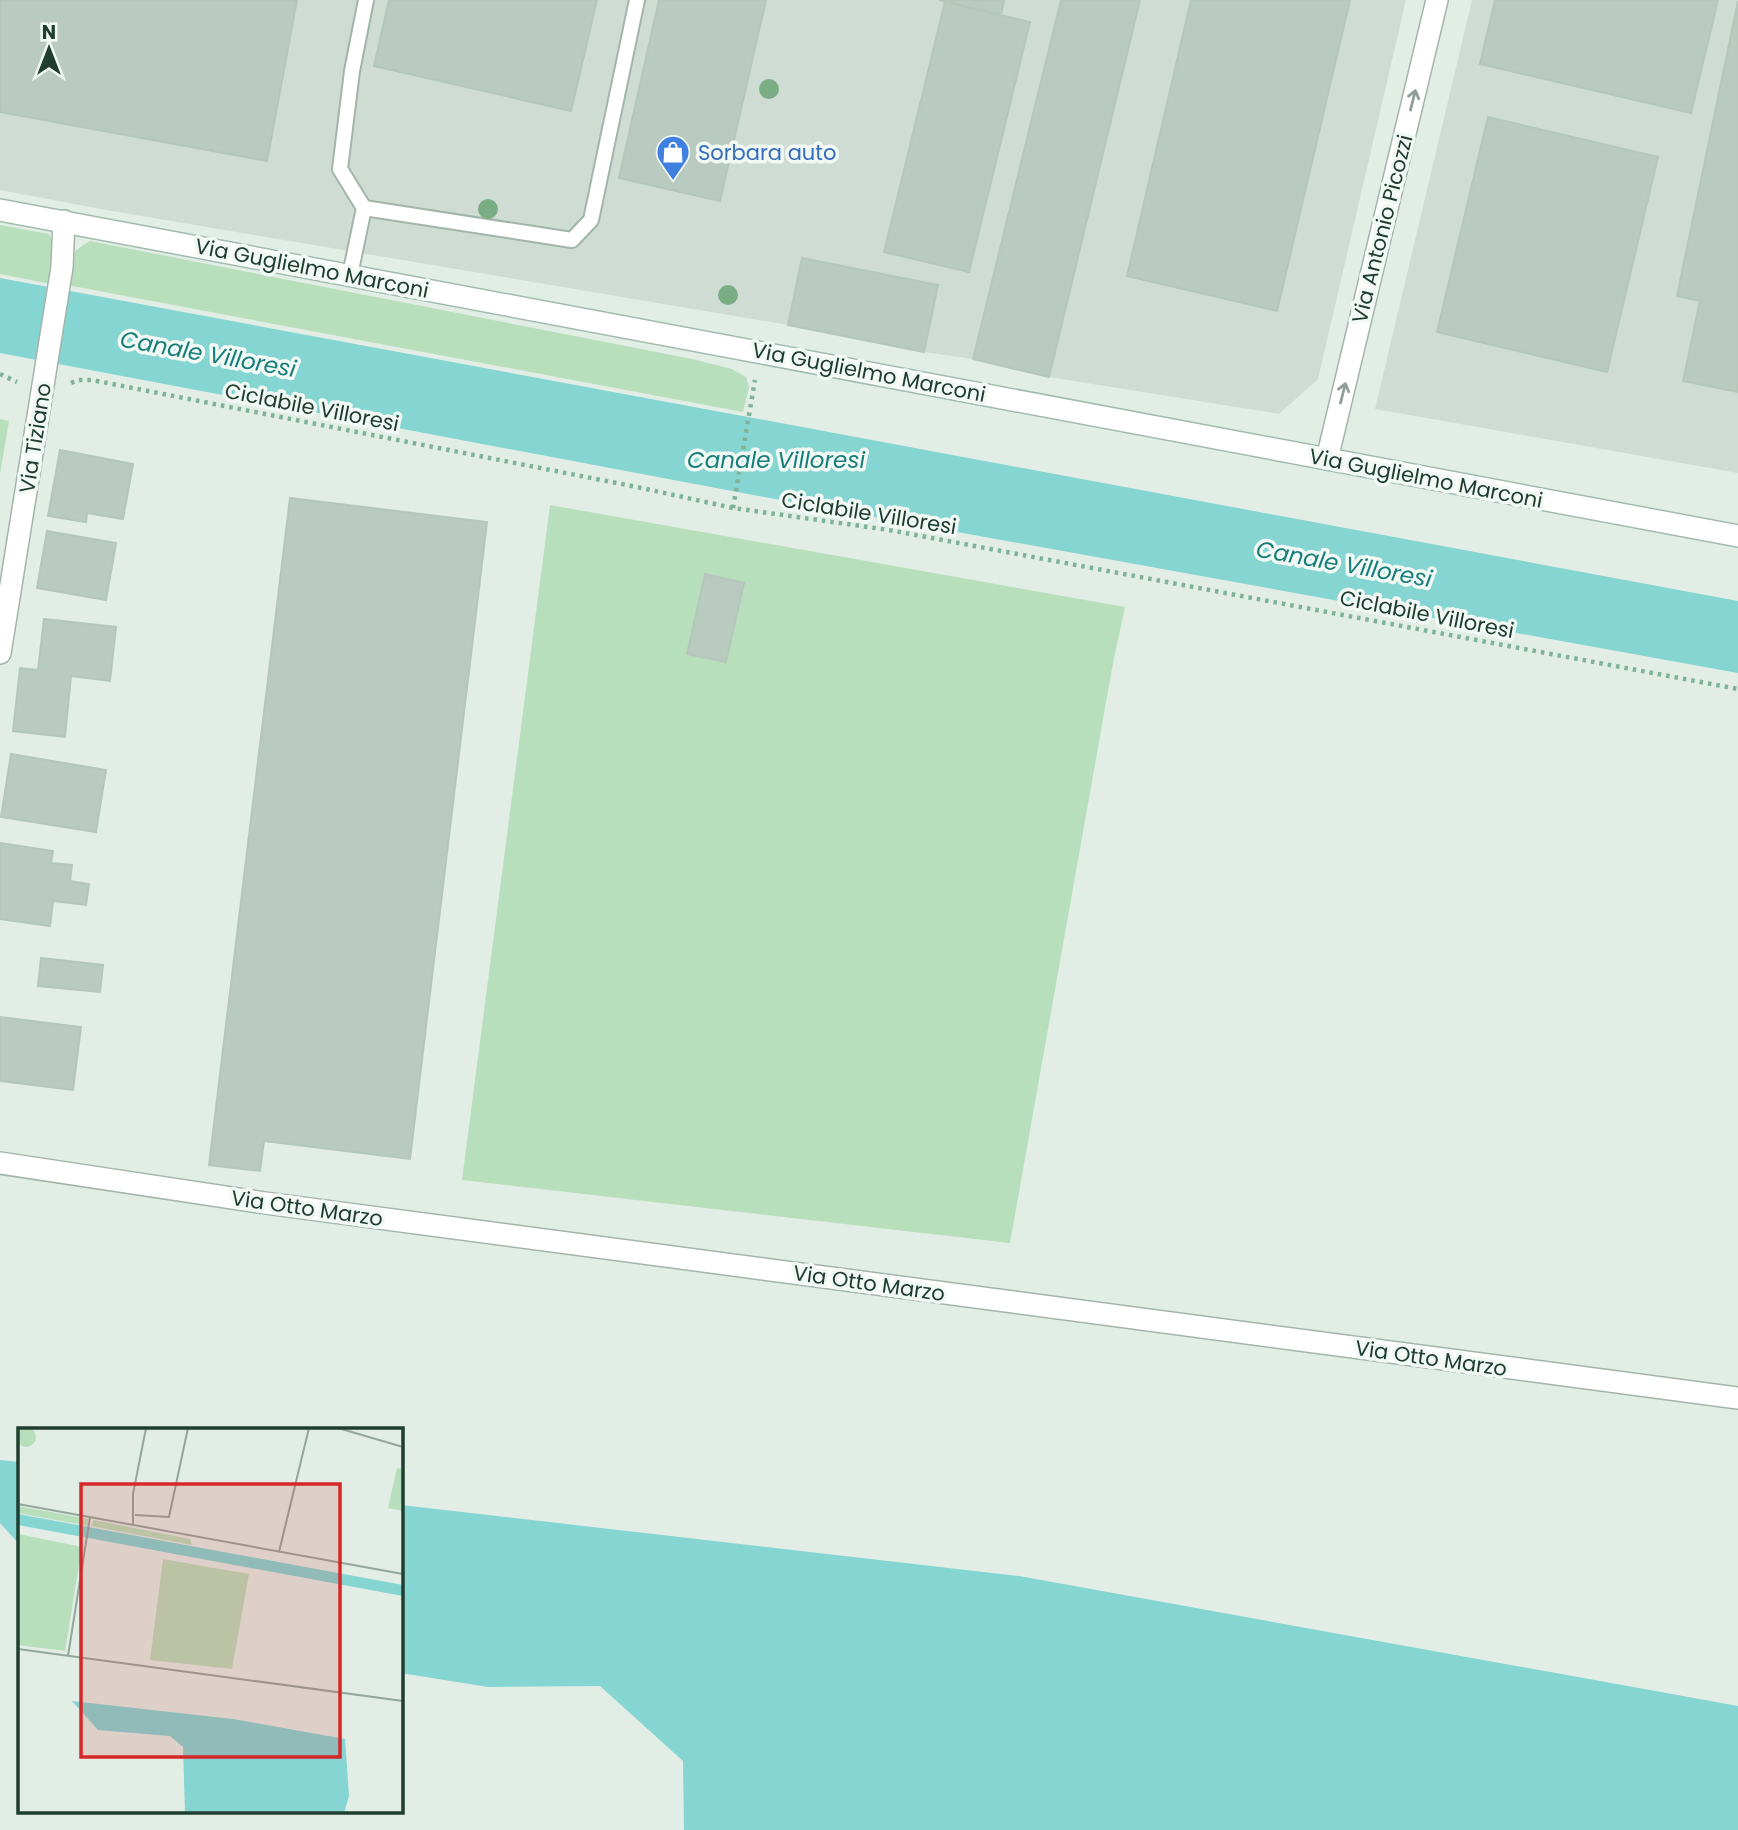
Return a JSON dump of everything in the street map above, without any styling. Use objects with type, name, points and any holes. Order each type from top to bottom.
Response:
[{"type":"street","name":"Via Antonio Picozzi","points":[[1327,459],[1437,0]]},
{"type":"street","name":"Via Guglielmo Marconi","points":[[0,210],[1738,536]]},
{"type":"street","name":"Via Tiziano","points":[[0,653],[62,267],[64,221]]},
{"type":"street","name":"Via Otto Marzo","points":[[0,1163],[279,1205],[1738,1398]]},
{"type":"lane","points":[[350,275],[364,208],[340,169],[352,71],[366,0]]},
{"type":"lane","points":[[364,208],[572,240],[591,220],[637,0]]},
{"type":"path","points":[[0,374],[34,391],[44,384]]},
{"type":"path","name":"Ciclabile Villoresi","points":[[44,384],[92,380],[733,508],[889,530],[1738,689]]},
{"type":"path","points":[[733,508],[751,400]]},
{"type":"shaded area","points":[[0,0],[1406,0],[1318,379],[1279,414],[1049,377],[973,359],[788,325],[0,190]]},
{"type":"shaded area","points":[[1472,0],[1738,0],[1738,473],[1375,409]]},
{"type":"green space","points":[[0,225],[49,234],[56,248],[51,284],[0,274]]},
{"type":"green space","points":[[90,241],[732,369],[746,377],[749,387],[743,412],[67,285],[71,258]]},
{"type":"green space","points":[[0,419],[9,421],[0,474]]},
{"type":"green space","points":[[550,505],[1125,607],[1010,1243],[462,1180]]},
{"type":"water","name":"Canale Villoresi","points":[[0,278],[1738,601],[1738,673],[764,497],[0,353]]},
{"type":"water","points":[[0,1460],[18,1462],[18,1543],[0,1523]]},
{"type":"water","points":[[402,1505],[1019,1576],[1738,1706],[1738,1830],[684,1830],[683,1761],[600,1686],[488,1687],[402,1673]]},
{"type":"building","points":[[0,0],[297,0],[267,161],[0,112]]},
{"type":"building","points":[[389,0],[597,0],[571,111],[374,66]]},
{"type":"building","points":[[659,0],[766,0],[720,201],[619,178]]},
{"type":"building","points":[[939,0],[1004,0],[1001,15]]},
{"type":"building","points":[[1061,0],[1140,0],[1049,377],[973,359]]},
{"type":"building","points":[[1191,0],[1350,0],[1277,311],[1127,276]]},
{"type":"building","points":[[1495,0],[1718,0],[1691,113],[1480,64]]},
{"type":"building","points":[[1738,1],[1738,392],[1683,381],[1700,301],[1677,296]]},
{"type":"building","points":[[945,2],[1030,22],[969,272],[884,252]]},
{"type":"building","points":[[1488,117],[1658,157],[1607,372],[1437,332]]},
{"type":"building","points":[[802,258],[938,285],[924,352],[788,325]]},
{"type":"building","points":[[60,450],[133,464],[123,519],[87,513],[86,522],[48,516]]},
{"type":"building","points":[[290,498],[487,522],[410,1159],[264,1141],[260,1171],[209,1165]]},
{"type":"building","points":[[47,531],[116,543],[106,600],[37,588]]},
{"type":"building","points":[[705,574],[744,583],[726,662],[687,654]]},
{"type":"building","points":[[44,619],[116,627],[110,681],[71,676],[65,737],[13,731],[20,668],[38,670]]},
{"type":"building","points":[[11,754],[106,770],[96,832],[1,817]]},
{"type":"building","points":[[0,843],[53,851],[51,863],[72,865],[70,881],[89,884],[86,905],[53,901],[50,926],[0,919]]},
{"type":"building","points":[[41,958],[103,965],[100,992],[38,986]]},
{"type":"building","points":[[0,1017],[81,1027],[73,1090],[0,1081]]},
{"type":"place","name":"Sorbara auto","points":[[673,182]]}]
